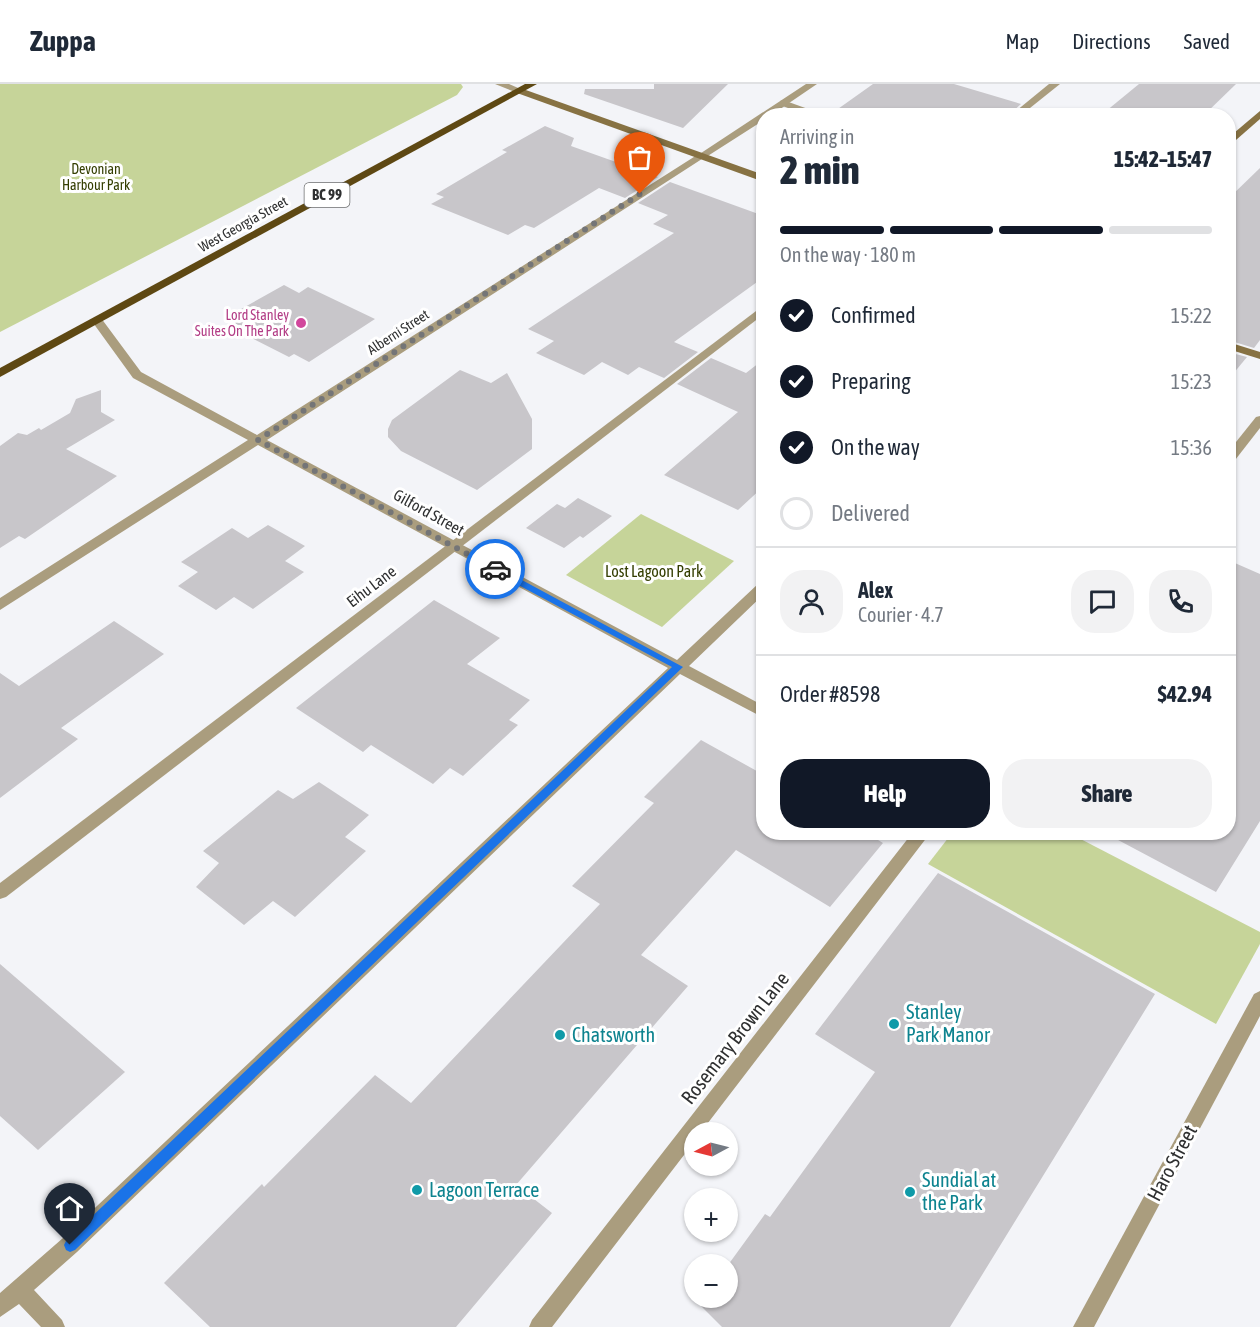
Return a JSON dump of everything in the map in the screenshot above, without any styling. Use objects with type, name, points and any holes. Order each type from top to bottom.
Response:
[{"type":"highway","name":"West Georgia Street","points":[[0,373],[532,84]]},
{"type":"main road","points":[[520,91],[756,176]]},
{"type":"main road","points":[[1236,136],[1260,114]]},
{"type":"main road","points":[[1236,348],[1260,356]]},
{"type":"street","points":[[500,84],[520,91]]},
{"type":"street","name":"Alberni Street","points":[[775,108],[812,84]]},
{"type":"street","points":[[1024,108],[1055,84]]},
{"type":"street","points":[[783,103],[797,108]]},
{"type":"street","name":"Alberni Street","points":[[0,605],[756,121]]},
{"type":"street","name":"Eihu Lane","points":[[0,892],[756,314]]},
{"type":"street","name":"Gilford Street","points":[[98,320],[137,375],[756,708]]},
{"type":"street","points":[[1236,451],[1260,420]]},
{"type":"street","points":[[0,1307],[70,1245],[756,594]]},
{"type":"street","name":"Rosemary Brown Lane","points":[[538,1327],[917,840]]},
{"type":"street","name":"Haro Street","points":[[1083,1327],[1260,999]]},
{"type":"street","points":[[19,1289],[55,1327]]},
{"type":"green space","name":"Devonian Harbour Park","points":[[0,84],[461,84],[463,87],[457,95],[0,332]]},
{"type":"green space","name":"Lost Lagoon Park","points":[[641,514],[734,561],[662,627],[566,575]]},
{"type":"green space","points":[[947,840],[1083,840],[1260,932],[1260,944],[1216,1024],[928,864]]},
{"type":"building","points":[[654,84],[728,84],[683,128],[584,94],[585,89],[654,89]]},
{"type":"building","points":[[873,84],[954,84],[1021,104],[1017,108],[839,108]]},
{"type":"building","points":[[1139,84],[1236,84],[1211,108],[1110,108]]},
{"type":"building","points":[[545,126],[574,138],[571,146],[658,177],[625,198],[599,188],[534,228],[525,225],[508,235],[431,204],[444,197],[436,194],[507,152],[502,150]]},
{"type":"building","points":[[1260,168],[1260,340],[1254,348],[1236,342],[1236,191]]},
{"type":"building","points":[[670,182],[756,213],[756,283],[674,342],[698,352],[664,378],[639,367],[628,375],[602,362],[584,375],[536,353],[554,341],[528,329],[674,233],[653,224],[668,215],[638,203]]},
{"type":"building","name":"Lord Stanley Suites On The Park","points":[[284,285],[299,293],[308,287],[375,319],[309,362],[294,354],[289,357],[234,329],[240,326],[225,318]]},
{"type":"building","points":[[1236,354],[1247,357],[1236,370]]},
{"type":"building","points":[[711,358],[746,373],[756,365],[756,493],[738,510],[664,475],[738,412],[677,384]]},
{"type":"building","points":[[460,370],[491,383],[507,373],[532,419],[532,449],[477,490],[401,451],[388,437],[388,429],[392,420]]},
{"type":"building","points":[[101,390],[101,412],[115,420],[66,449],[117,476],[25,539],[19,536],[0,548],[0,446],[18,433],[27,435],[39,428],[41,430],[70,413],[76,399]]},
{"type":"building","points":[[578,498],[612,516],[583,538],[580,536],[564,548],[526,528],[557,504],[565,508]]},
{"type":"building","points":[[268,525],[305,546],[285,561],[304,572],[253,609],[234,597],[216,610],[178,586],[198,572],[181,562],[232,528],[248,538]]},
{"type":"building","points":[[1236,564],[1260,574],[1260,821],[1216,892],[1118,840],[1236,840]]},
{"type":"building","points":[[434,600],[500,638],[467,664],[530,700],[509,720],[518,725],[463,776],[450,768],[433,784],[371,745],[363,752],[296,708]]},
{"type":"building","points":[[114,621],[164,654],[61,728],[78,739],[0,798],[0,673],[19,686]]},
{"type":"building","points":[[701,740],[756,771],[756,840],[878,840],[883,843],[830,907],[736,850],[641,955],[688,986],[516,1185],[552,1213],[456,1327],[210,1327],[164,1283],[262,1184],[264,1187],[375,1075],[411,1103],[600,904],[572,886],[654,803],[644,797]]},
{"type":"building","points":[[319,782],[369,815],[345,837],[366,851],[295,917],[273,901],[244,925],[196,887],[219,863],[203,851],[278,790],[293,799]]},
{"type":"building","points":[[938,873],[1155,994],[950,1327],[722,1327],[703,1308],[738,1308],[738,1254],[736,1254],[765,1214],[770,1217],[875,1072],[815,1034]]},
{"type":"building","points":[[0,964],[125,1072],[38,1150],[0,1116]]},
{"type":"way so far","points":[[495,569],[258,440],[640,194]]},
{"type":"place","name":"Lord Stanley Suites On The Park","points":[[301,323]]},
{"type":"place","name":"Stanley Park Manor","points":[[894,1024]]},
{"type":"place","name":"Chatsworth","points":[[560,1035]]},
{"type":"place","name":"Lagoon Terrace","points":[[417,1190]]},
{"type":"place","name":"Sundial at the Park","points":[[910,1192]]},
{"type":"route","points":[[70,1245],[678,667],[495,569]]}]
